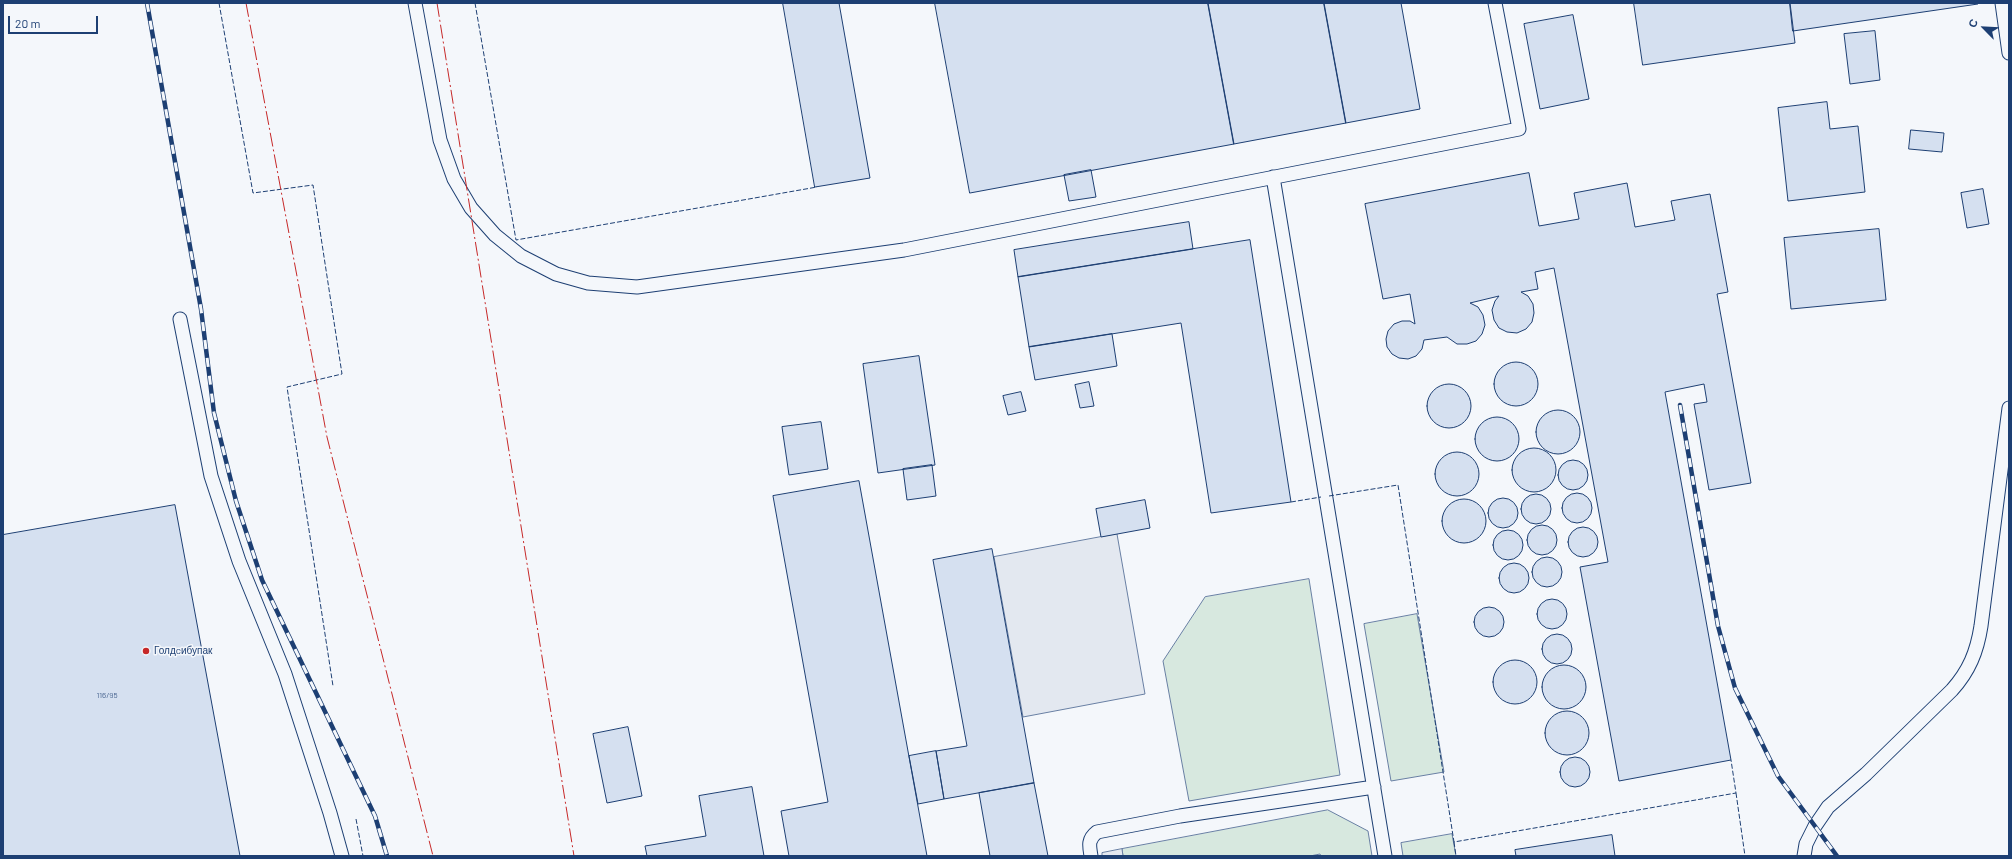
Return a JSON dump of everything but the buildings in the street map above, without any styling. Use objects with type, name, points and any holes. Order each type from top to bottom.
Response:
[{"type":"lane","points":[[415,3],[440,140],[454,179],[471,208],[495,235],[521,256],[556,274],[588,284],[637,287],[904,250],[1519,129],[1495,3]]},
{"type":"lane","points":[[2002,3],[2009,53]]},
{"type":"lane","points":[[1273,177],[1385,856]]},
{"type":"lane","points":[[180,319],[211,476],[239,561],[285,674],[330,813],[342,856]]},
{"type":"lane","points":[[1804,856],[1806,844],[1814,826],[1828,807],[1866,774],[1952,690],[1972,662],[1978,645],[1981,626],[2009,408]]},
{"type":"lane","points":[[1091,856],[1089,845],[1091,836],[1097,832],[1180,816],[1374,787]]},
{"type":"shaded area","points":[[1117,534],[1145,694],[1023,717],[994,557]]},
{"type":"shaded area","points":[[1309,579],[1340,775],[1189,801],[1163,661],[1205,597]]},
{"type":"shaded area","points":[[1417,614],[1444,772],[1391,781],[1364,624]]},
{"type":"shaded area","points":[[1328,810],[1368,831],[1372,856],[1321,856],[1320,854],[1310,856],[1123,856],[1122,849]]},
{"type":"shaded area","points":[[1452,834],[1456,856],[1403,856],[1401,843]]},
{"type":"shaded area","points":[[1122,849],[1123,856],[1102,856],[1102,853]]},
{"type":"railway","points":[[147,3],[201,309],[214,413],[236,501],[262,580],[375,816],[387,856]]},
{"type":"railway","points":[[1680,405],[1718,626],[1735,688],[1778,776],[1837,856]]},
{"type":"fence","points":[[219,3],[253,193],[313,185],[342,374],[287,387],[333,686]]},
{"type":"fence","points":[[475,3],[516,240],[817,187]]},
{"type":"fence","points":[[1329,496],[1398,485],[1454,842],[1736,793],[1731,760]]},
{"type":"fence","points":[[1291,502],[1321,497]]},
{"type":"fence","points":[[1736,793],[1745,856]]},
{"type":"fence","points":[[356,819],[363,856]]},
{"type":"fence","points":[[1454,842],[1456,856]]},
{"type":"power","points":[[246,3],[327,437],[433,856]]},
{"type":"power","points":[[437,3],[574,856]]},
{"type":"place","name":"Голдcибупак","points":[[146,651]]}]
